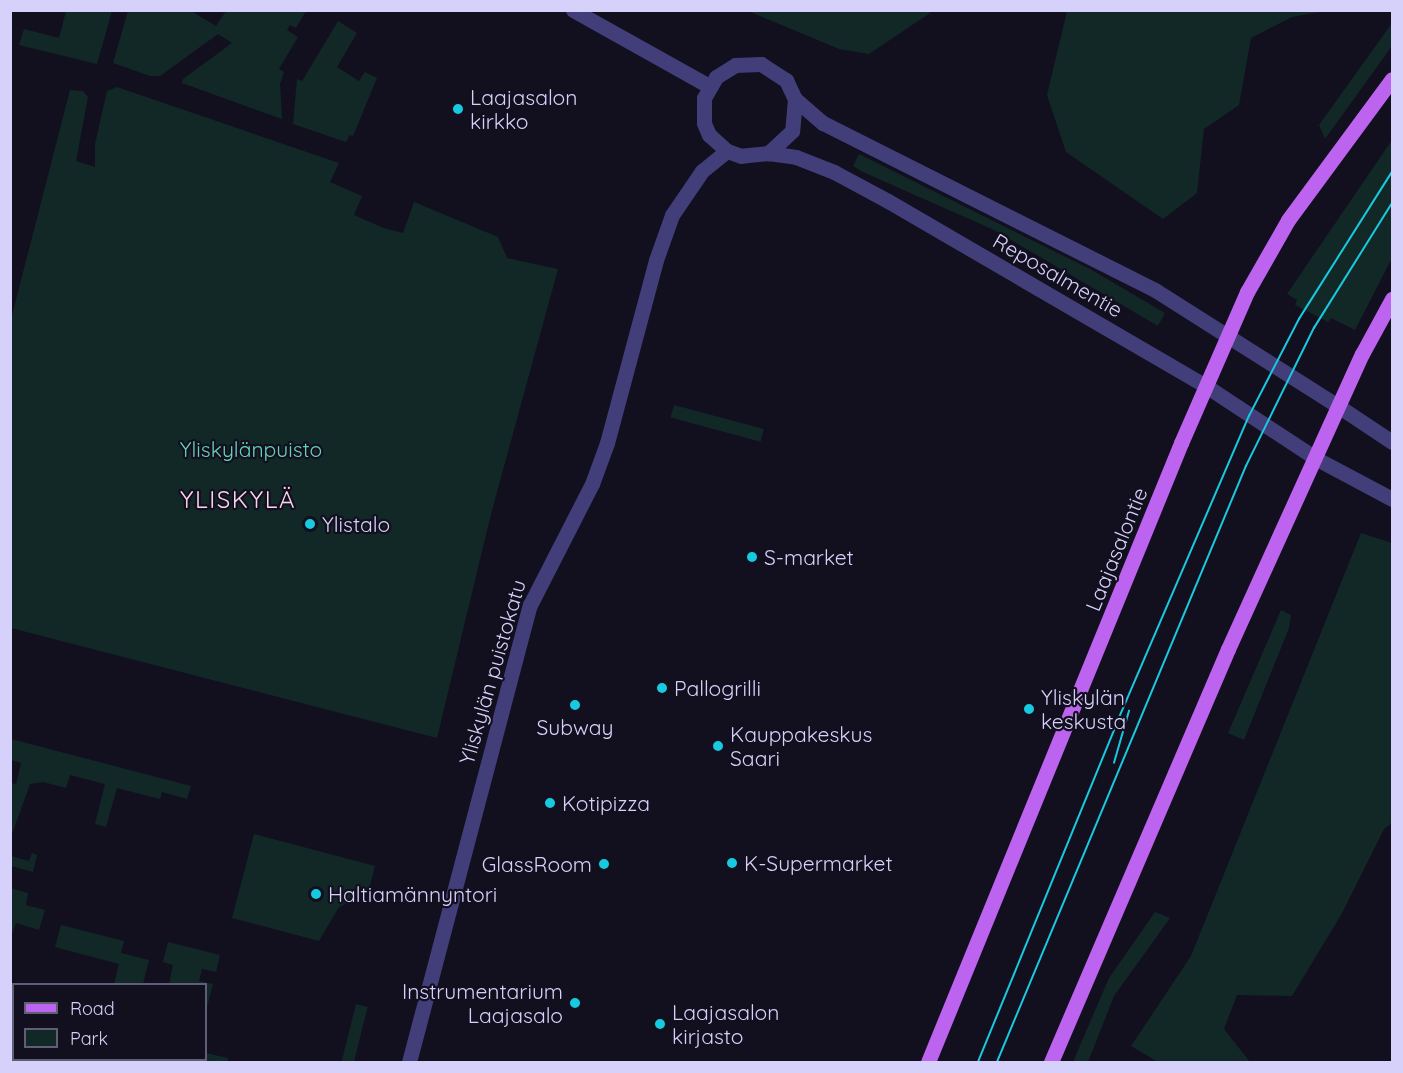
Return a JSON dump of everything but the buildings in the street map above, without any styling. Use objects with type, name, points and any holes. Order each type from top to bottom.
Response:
[{"type":"main road","name":"Laajasalontie","points":[[928,1062],[1206,386],[1247,292],[1288,220],[1392,79]]},
{"type":"main road","points":[[1051,1062],[1188,739],[1338,406],[1392,299]]},
{"type":"street","points":[[573,10],[709,86]]},
{"type":"street","points":[[761,64],[786,80],[795,99],[792,131],[768,153],[741,156],[728,151],[709,135],[704,123],[704,98],[709,86],[735,65],[761,64]]},
{"type":"street","name":"Reposalmentie","points":[[795,99],[823,123],[1078,249],[1229,334],[1392,441]]},
{"type":"street","name":"Yliskylän puistokatu","points":[[409,1062],[530,605],[592,484],[607,443],[672,215],[702,171],[728,151]]},
{"type":"street","name":"Reposalmentie","points":[[768,153],[796,157],[834,172],[1206,386],[1315,458],[1392,499]]},
{"type":"green space","points":[[933,10],[869,54],[839,49],[748,11]]},
{"type":"green space","points":[[1067,10],[1326,11],[1292,17],[1251,38],[1239,105],[1204,129],[1197,193],[1163,219],[1066,152],[1047,95]]},
{"type":"green space","points":[[66,11],[112,11],[97,64],[19,45],[24,29],[59,38]]},
{"type":"green space","points":[[128,11],[191,11],[216,26],[226,11],[306,11],[296,28],[290,25],[287,30],[298,37],[279,69],[284,72],[280,84],[282,119],[182,83],[183,79],[232,43],[218,34],[160,76],[150,76],[113,63]]},
{"type":"green space","points":[[338,21],[357,33],[337,67],[359,81],[365,72],[377,78],[353,136],[350,135],[346,142],[293,124],[297,79],[302,81]]},
{"type":"green space","points":[[1392,23],[1392,46],[1325,139],[1319,125]]},
{"type":"green space","name":"Yliskylänpuisto","points":[[117,87],[339,163],[330,182],[362,196],[354,215],[384,228],[403,233],[414,202],[498,237],[507,258],[558,269],[491,514],[437,738],[11,628],[11,319],[70,90],[83,91],[88,97],[76,161],[95,167],[95,144],[107,91]]},
{"type":"green space","points":[[1392,140],[1392,258],[1355,330],[1331,318],[1328,322],[1295,305],[1297,300],[1287,294]]},
{"type":"green space","points":[[859,154],[1090,269],[1165,313],[1158,326],[994,230],[863,172],[853,166]]},
{"type":"green space","points":[[674,405],[764,429],[760,442],[671,418]]},
{"type":"green space","points":[[1361,533],[1392,543],[1392,823],[1384,829],[1341,915],[1292,996],[1237,995],[1224,1029],[1250,1062],[1158,1062],[1131,1046],[1191,956]]},
{"type":"green space","points":[[1281,610],[1291,615],[1289,628],[1244,740],[1228,733]]},
{"type":"green space","points":[[11,739],[191,786],[187,799],[162,792],[160,799],[117,788],[106,827],[95,824],[105,784],[70,775],[66,788],[43,782],[30,784],[11,837],[11,783],[16,784],[21,763],[11,760]]},
{"type":"green space","points":[[254,834],[375,866],[368,893],[339,907],[319,941],[232,918]]},
{"type":"green space","points":[[32,853],[37,855],[33,872],[11,866],[11,856],[29,861]]},
{"type":"green space","points":[[10,888],[28,893],[26,905],[45,910],[39,930],[16,923],[11,936]]},
{"type":"green space","points":[[1155,912],[1170,918],[1114,996],[1088,1062],[1073,1062],[1109,978]]},
{"type":"green space","points":[[61,925],[124,941],[121,953],[149,960],[143,983],[114,983],[119,964],[55,947]]},
{"type":"green space","points":[[168,942],[220,955],[216,972],[202,969],[199,981],[213,984],[207,1007],[207,983],[169,983],[173,965],[163,962]]},
{"type":"green space","points":[[356,1004],[368,1007],[354,1062],[342,1062]]},
{"type":"green space","points":[[207,1053],[228,1058],[227,1062],[149,1062],[207,1061]]},
{"type":"green space","points":[[70,1061],[116,1061],[116,1062]]},
{"type":"tram line","points":[[978,1062],[1118,720],[1249,416],[1299,319],[1392,172]]},
{"type":"tram line","points":[[997,1062],[1246,466],[1314,328],[1392,203]]},
{"type":"tram line","points":[[1114,763],[1129,711]]},
{"type":"place","name":"Laajasalon kirkko","points":[[458,109]]},
{"type":"place","name":"Ylistalo","points":[[310,524]]},
{"type":"place","name":"S-market","points":[[752,557]]},
{"type":"place","name":"Pallogrilli","points":[[662,688]]},
{"type":"place","name":"Subway","points":[[575,705]]},
{"type":"place","name":"Yliskylän keskusta","points":[[1029,709]]},
{"type":"place","name":"Kauppakeskus Saari","points":[[718,746]]},
{"type":"place","name":"Kotipizza","points":[[550,803]]},
{"type":"place","name":"K-Supermarket","points":[[732,863]]},
{"type":"place","name":"GlassRoom","points":[[604,864]]},
{"type":"place","name":"Haltiamännyntori","points":[[316,894]]},
{"type":"place","name":"Instrumentarium Laajasalo","points":[[575,1003]]},
{"type":"place","name":"Laajasalon kirjasto","points":[[660,1024]]},
{"type":"district","name":"YLISKYLÄ","points":[[238,500]]}]
